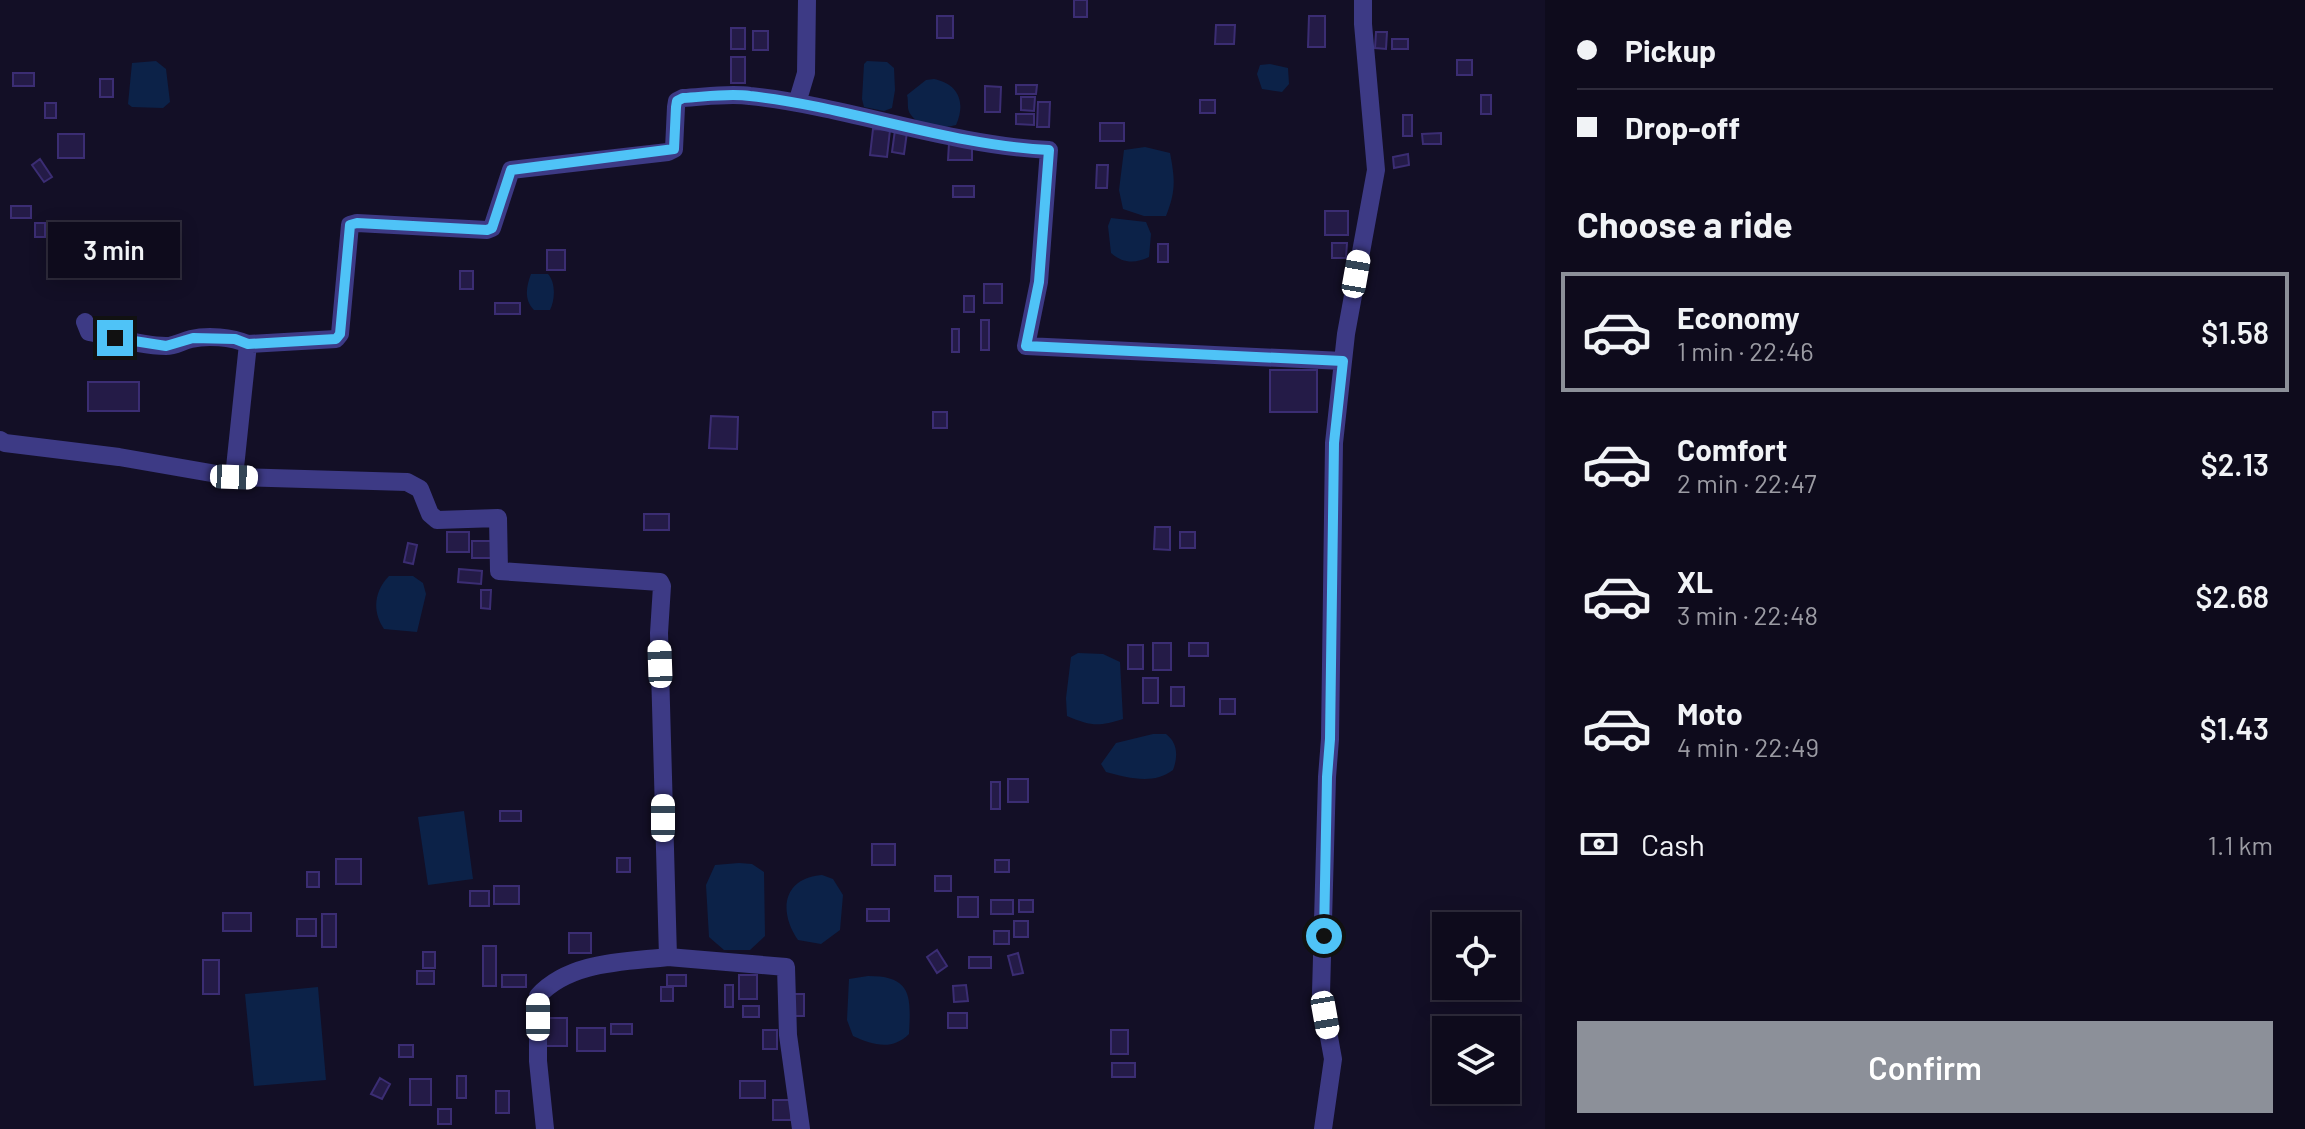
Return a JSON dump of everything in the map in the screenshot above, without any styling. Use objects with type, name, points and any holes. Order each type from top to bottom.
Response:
[{"type":"street","points":[[797,103],[806,73],[807,0]]},
{"type":"street","points":[[1323,1129],[1333,1059],[1321,993],[1330,739],[1334,443],[1343,361],[1376,170],[1363,0]]},
{"type":"street","points":[[85,322],[89,332],[166,346],[193,338],[235,339],[248,344],[336,339],[340,334],[350,225],[487,230],[492,228],[511,170],[674,149],[677,101],[683,98],[746,95],[1010,148],[1049,150],[1039,282],[1026,346],[1343,361]]},
{"type":"street","points":[[234,477],[248,344]]},
{"type":"street","points":[[0,440],[234,477],[407,482],[420,489],[430,514],[437,520],[498,518],[499,571],[660,582],[668,957]]},
{"type":"street","points":[[545,1129],[538,1061],[538,996],[565,976],[593,967],[668,957],[786,967],[788,1035],[801,1129]]},
{"type":"water","points":[[156,61],[166,69],[170,102],[163,108],[132,107],[128,104],[132,63]]},
{"type":"water","points":[[867,61],[887,62],[894,68],[892,108],[884,111],[864,107],[864,64]]},
{"type":"water","points":[[1260,65],[1288,68],[1289,84],[1282,92],[1262,89],[1257,74]]},
{"type":"water","points":[[934,79],[949,85],[958,96],[960,109],[956,125],[926,125],[909,113],[907,95],[926,80]]},
{"type":"water","points":[[1145,147],[1170,153],[1174,185],[1166,216],[1144,216],[1123,209],[1119,190],[1124,150]]},
{"type":"water","points":[[1111,218],[1146,222],[1151,234],[1149,257],[1129,261],[1111,253],[1108,226]]},
{"type":"water","points":[[531,274],[548,274],[551,278],[554,292],[550,310],[534,310],[529,302],[527,288]]},
{"type":"water","points":[[389,576],[413,576],[423,583],[426,594],[417,632],[384,629],[380,622],[376,602],[380,588]]},
{"type":"water","points":[[1078,653],[1103,654],[1120,662],[1123,719],[1095,724],[1067,716],[1071,657]]},
{"type":"water","points":[[1166,734],[1173,742],[1176,755],[1173,770],[1149,779],[1106,772],[1101,764],[1116,743]]},
{"type":"water","points":[[464,811],[473,879],[428,885],[418,817]]},
{"type":"water","points":[[752,864],[764,872],[765,936],[750,950],[724,950],[709,937],[706,885],[715,865]]},
{"type":"water","points":[[822,875],[833,879],[843,895],[840,930],[821,944],[798,940],[788,918],[788,898],[799,882]]},
{"type":"water","points":[[868,976],[893,980],[906,991],[910,1009],[909,1034],[896,1043],[875,1044],[853,1036],[847,1020],[849,979]]},
{"type":"water","points":[[318,987],[326,1080],[254,1086],[245,994]]},
{"type":"building","points":[[1074,0],[1087,0],[1087,17],[1074,17]]},
{"type":"building","points":[[937,16],[953,16],[953,38],[937,38]]},
{"type":"building","points":[[1309,16],[1325,16],[1325,47],[1308,47]]},
{"type":"building","points":[[1216,25],[1235,25],[1234,44],[1215,44]]},
{"type":"building","points":[[731,28],[745,28],[745,49],[731,49]]},
{"type":"building","points":[[753,31],[768,31],[768,50],[753,50]]},
{"type":"building","points":[[1376,32],[1387,32],[1386,49],[1375,48]]},
{"type":"building","points":[[1392,39],[1408,39],[1408,49],[1392,49]]},
{"type":"building","points":[[731,57],[745,57],[745,83],[731,83]]},
{"type":"building","points":[[1457,60],[1472,60],[1472,75],[1457,75]]},
{"type":"building","points":[[13,73],[34,73],[34,86],[13,86]]},
{"type":"building","points":[[100,79],[113,79],[113,97],[100,97]]},
{"type":"building","points":[[1016,85],[1037,85],[1036,94],[1016,94]]},
{"type":"building","points":[[985,86],[1001,87],[1000,112],[985,112]]},
{"type":"building","points":[[1481,95],[1491,95],[1491,114],[1481,114]]},
{"type":"building","points":[[1021,97],[1035,97],[1034,111],[1021,110]]},
{"type":"building","points":[[1200,100],[1215,100],[1215,113],[1200,113]]},
{"type":"building","points":[[1038,102],[1050,102],[1049,127],[1037,127]]},
{"type":"building","points":[[45,103],[56,103],[56,118],[45,118]]},
{"type":"building","points":[[1016,114],[1034,114],[1034,125],[1016,124]]},
{"type":"building","points":[[1403,115],[1412,115],[1412,136],[1403,136]]},
{"type":"building","points":[[1100,123],[1124,123],[1124,141],[1100,141]]},
{"type":"building","points":[[873,129],[890,130],[887,157],[870,155]]},
{"type":"building","points":[[895,130],[907,132],[904,154],[892,152]]},
{"type":"building","points":[[1441,133],[1441,144],[1423,144],[1422,134]]},
{"type":"building","points":[[58,134],[84,134],[84,158],[58,158]]},
{"type":"building","points":[[949,143],[972,143],[972,160],[948,160]]},
{"type":"building","points":[[1408,154],[1409,165],[1394,168],[1393,157]]},
{"type":"building","points":[[40,159],[52,177],[44,182],[32,165]]},
{"type":"building","points":[[1097,165],[1108,165],[1107,188],[1096,188]]},
{"type":"building","points":[[953,186],[974,186],[974,197],[953,197]]},
{"type":"building","points":[[11,206],[31,206],[31,218],[11,218]]},
{"type":"building","points":[[1325,211],[1348,211],[1348,235],[1325,235]]},
{"type":"building","points":[[35,223],[45,223],[45,237],[35,237]]},
{"type":"building","points":[[52,226],[71,226],[71,262],[52,262]]},
{"type":"building","points":[[1332,243],[1347,243],[1346,258],[1332,258]]},
{"type":"building","points":[[1158,244],[1168,244],[1168,262],[1158,262]]},
{"type":"building","points":[[547,250],[565,250],[565,270],[547,270]]},
{"type":"building","points":[[460,271],[473,271],[473,289],[460,289]]},
{"type":"building","points":[[984,284],[1002,284],[1002,303],[984,303]]},
{"type":"building","points":[[964,296],[974,296],[974,312],[964,312]]},
{"type":"building","points":[[495,303],[520,303],[520,314],[495,314]]},
{"type":"building","points":[[981,320],[989,320],[989,350],[981,350]]},
{"type":"building","points":[[952,329],[959,329],[959,352],[952,352]]},
{"type":"building","points":[[1270,370],[1317,370],[1317,412],[1270,412]]},
{"type":"building","points":[[88,382],[139,382],[139,411],[88,411]]},
{"type":"building","points":[[933,412],[947,412],[947,428],[933,428]]},
{"type":"building","points":[[711,416],[738,417],[737,449],[709,448]]},
{"type":"building","points":[[644,514],[669,514],[669,530],[644,530]]},
{"type":"building","points":[[1155,527],[1170,527],[1170,550],[1154,549]]},
{"type":"building","points":[[447,532],[469,532],[469,552],[447,552]]},
{"type":"building","points":[[1180,532],[1195,532],[1195,548],[1180,548]]},
{"type":"building","points":[[472,541],[496,541],[496,558],[472,558]]},
{"type":"building","points":[[408,543],[417,545],[413,564],[404,562]]},
{"type":"building","points":[[459,569],[482,571],[481,584],[458,582]]},
{"type":"building","points":[[481,590],[491,590],[490,609],[481,608]]},
{"type":"building","points":[[1153,643],[1171,643],[1171,670],[1153,670]]},
{"type":"building","points":[[1189,643],[1208,643],[1208,656],[1189,656]]},
{"type":"building","points":[[1128,645],[1143,645],[1143,669],[1128,669]]},
{"type":"building","points":[[1143,678],[1158,678],[1158,703],[1143,703]]},
{"type":"building","points":[[1171,687],[1184,687],[1184,706],[1171,706]]},
{"type":"building","points":[[1220,699],[1235,699],[1235,714],[1220,714]]},
{"type":"building","points":[[1008,779],[1028,779],[1028,802],[1008,802]]},
{"type":"building","points":[[991,782],[1000,782],[1000,809],[991,809]]},
{"type":"building","points":[[500,811],[521,811],[521,821],[500,821]]},
{"type":"building","points":[[872,844],[895,844],[895,865],[872,865]]},
{"type":"building","points":[[617,858],[630,858],[630,872],[617,872]]},
{"type":"building","points":[[336,859],[361,859],[361,884],[336,884]]},
{"type":"building","points":[[995,860],[1009,860],[1009,872],[995,872]]},
{"type":"building","points":[[307,872],[319,872],[319,887],[307,887]]},
{"type":"building","points":[[935,876],[951,876],[951,891],[935,891]]},
{"type":"building","points":[[494,886],[519,886],[519,904],[494,904]]},
{"type":"building","points":[[470,891],[489,891],[489,906],[470,906]]},
{"type":"building","points":[[958,897],[978,897],[978,917],[958,917]]},
{"type":"building","points":[[991,900],[1013,900],[1013,914],[991,914]]},
{"type":"building","points":[[1019,900],[1033,900],[1033,912],[1019,912]]},
{"type":"building","points":[[867,909],[889,909],[889,921],[867,921]]},
{"type":"building","points":[[223,913],[251,913],[251,931],[223,931]]},
{"type":"building","points":[[322,914],[336,914],[336,947],[322,947]]},
{"type":"building","points":[[297,919],[316,919],[316,936],[297,936]]},
{"type":"building","points":[[1014,921],[1028,921],[1028,937],[1014,937]]},
{"type":"building","points":[[994,931],[1009,931],[1009,944],[994,944]]},
{"type":"building","points":[[569,933],[591,933],[591,953],[569,953]]},
{"type":"building","points":[[483,946],[496,946],[496,986],[483,986]]},
{"type":"building","points":[[937,950],[947,966],[937,973],[927,957]]},
{"type":"building","points":[[423,952],[435,952],[435,968],[423,968]]},
{"type":"building","points":[[1018,953],[1023,973],[1013,975],[1008,956]]},
{"type":"building","points":[[969,957],[991,957],[991,968],[969,968]]},
{"type":"building","points":[[203,960],[219,960],[219,994],[203,994]]},
{"type":"building","points":[[417,971],[434,971],[434,984],[417,984]]},
{"type":"building","points":[[502,975],[526,975],[526,987],[502,987]]},
{"type":"building","points":[[667,975],[686,975],[686,986],[667,986]]},
{"type":"building","points":[[739,975],[757,975],[757,999],[739,999]]},
{"type":"building","points":[[725,985],[733,985],[733,1007],[725,1007]]},
{"type":"building","points":[[966,985],[968,1001],[954,1002],[953,986]]},
{"type":"building","points":[[661,987],[673,987],[673,1001],[661,1001]]},
{"type":"building","points":[[792,994],[804,994],[804,1016],[792,1016]]},
{"type":"building","points":[[743,1006],[759,1006],[759,1017],[743,1017]]},
{"type":"building","points":[[948,1013],[967,1013],[967,1028],[948,1028]]},
{"type":"building","points":[[541,1018],[567,1018],[567,1046],[541,1046]]},
{"type":"building","points":[[611,1024],[632,1024],[632,1034],[611,1034]]},
{"type":"building","points":[[577,1028],[605,1028],[605,1051],[577,1051]]},
{"type":"building","points":[[763,1030],[777,1030],[777,1049],[763,1049]]},
{"type":"building","points":[[1111,1030],[1128,1030],[1128,1054],[1111,1054]]},
{"type":"building","points":[[399,1045],[413,1045],[413,1057],[399,1057]]},
{"type":"building","points":[[1112,1063],[1135,1063],[1135,1077],[1112,1077]]},
{"type":"building","points":[[457,1076],[466,1076],[466,1098],[457,1098]]},
{"type":"building","points":[[380,1078],[390,1084],[382,1099],[371,1094]]},
{"type":"building","points":[[410,1079],[431,1079],[431,1105],[410,1105]]},
{"type":"building","points":[[740,1081],[765,1081],[765,1098],[740,1098]]},
{"type":"building","points":[[496,1091],[509,1091],[509,1113],[496,1113]]},
{"type":"building","points":[[773,1100],[791,1100],[791,1120],[773,1120]]},
{"type":"building","points":[[438,1109],[451,1109],[451,1124],[438,1124]]},
{"type":"route","points":[[115,338],[166,346],[193,338],[235,339],[248,344],[336,339],[340,334],[347,231],[350,225],[487,230],[492,228],[511,170],[674,149],[677,101],[683,98],[746,95],[1010,148],[1049,150],[1039,282],[1026,346],[1343,361],[1334,443],[1324,936]]}]
